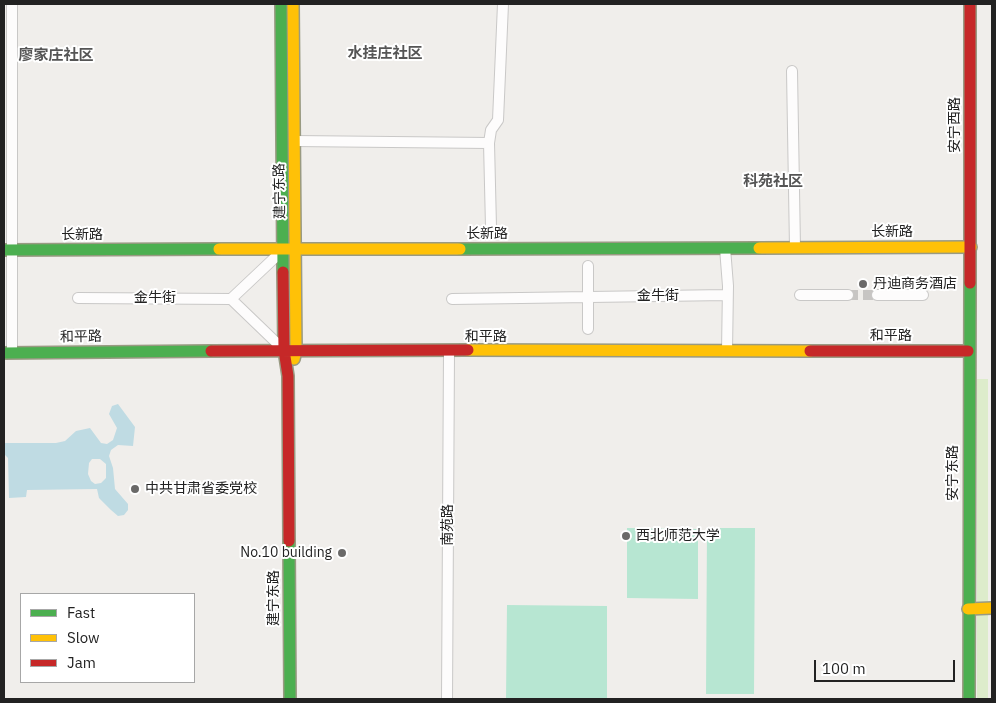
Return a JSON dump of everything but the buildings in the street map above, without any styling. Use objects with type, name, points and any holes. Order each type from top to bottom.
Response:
[{"type":"street","points":[[8,353],[12,4]]},
{"type":"street","name":"建宁东路","points":[[281,4],[290,249],[296,351],[288,376]]},
{"type":"street","name":"建宁东路","points":[[290,699],[288,376],[284,350],[294,141],[292,4]]},
{"type":"street","points":[[491,227],[489,143],[491,130],[498,120],[503,4]]},
{"type":"street","name":"安宁西路","points":[[970,4],[971,247]]},
{"type":"street","points":[[792,71],[795,248]]},
{"type":"street","points":[[294,141],[489,143]]},
{"type":"street","name":"长新路","points":[[8,250],[971,247]]},
{"type":"street","name":"安宁东路","points":[[969,699],[968,351],[971,247]]},
{"type":"street","points":[[725,248],[728,295],[727,351]]},
{"type":"street","points":[[284,350],[231,298],[290,249]]},
{"type":"street","points":[[588,266],[588,329]]},
{"type":"street","name":"金牛街","points":[[452,299],[728,295]]},
{"type":"street","points":[[800,295],[848,295]]},
{"type":"street","points":[[877,295],[923,296]]},
{"type":"street","name":"金牛街","points":[[78,298],[231,298]]},
{"type":"street","name":"和平路","points":[[8,353],[284,350],[449,352],[968,351]]},
{"type":"street","name":"南苑路","points":[[447,699],[449,352]]},
{"type":"street","points":[[968,609],[992,608]]},
{"type":"green space","points":[[977,379],[988,379],[988,699],[977,699]]},
{"type":"green space","points":[[627,528],[698,529],[698,599],[627,598]]},
{"type":"green space","points":[[707,528],[755,528],[754,694],[706,694]]},
{"type":"green space","points":[[507,605],[607,606],[607,699],[506,699]]},
{"type":"water","points":[[118,404],[135,427],[133,446],[118,445],[111,450],[109,456],[113,468],[115,489],[128,504],[128,510],[124,515],[118,516],[111,510],[99,498],[97,489],[27,490],[26,497],[9,498],[8,458],[4,454],[4,443],[56,443],[65,441],[76,431],[90,428],[101,443],[107,444],[113,440],[117,428],[109,414],[112,406]],"holes":[[[92,459],[100,459],[106,464],[106,478],[101,483],[95,484],[91,481],[88,474],[89,463]]]},
{"type":"tunnel","points":[[848,295],[877,295]]},
{"type":"traffic: fast","points":[[281,4],[283,272]]},
{"type":"traffic: fast","points":[[460,249],[759,248]]},
{"type":"traffic: fast","points":[[4,250],[219,249]]},
{"type":"traffic: fast","points":[[969,699],[970,283]]},
{"type":"traffic: fast","points":[[4,353],[211,351]]},
{"type":"traffic: fast","points":[[289,541],[290,699]]},
{"type":"traffic: slow","points":[[293,4],[296,351],[294,359]]},
{"type":"traffic: slow","points":[[759,248],[971,247]]},
{"type":"traffic: slow","points":[[219,249],[460,249]]},
{"type":"traffic: slow","points":[[468,350],[810,351]]},
{"type":"traffic: slow","points":[[968,609],[992,608]]},
{"type":"traffic: jam","points":[[970,4],[970,283]]},
{"type":"traffic: jam","points":[[283,272],[284,350],[288,376],[289,541]]},
{"type":"traffic: jam","points":[[211,351],[468,350]]},
{"type":"traffic: jam","points":[[810,351],[968,351]]},
{"type":"place","name":"丹迪商务酒店","points":[[863,284]]},
{"type":"place","name":"中共甘肃省委党校","points":[[135,489]]},
{"type":"place","name":"西北师范大学","points":[[626,536]]},
{"type":"place","name":"No.10 building","points":[[342,553]]},
{"type":"district","name":"水挂庄社区","points":[[385,54]]},
{"type":"district","name":"廖家庄社区","points":[[56,56]]},
{"type":"district","name":"科苑社区","points":[[773,182]]}]
